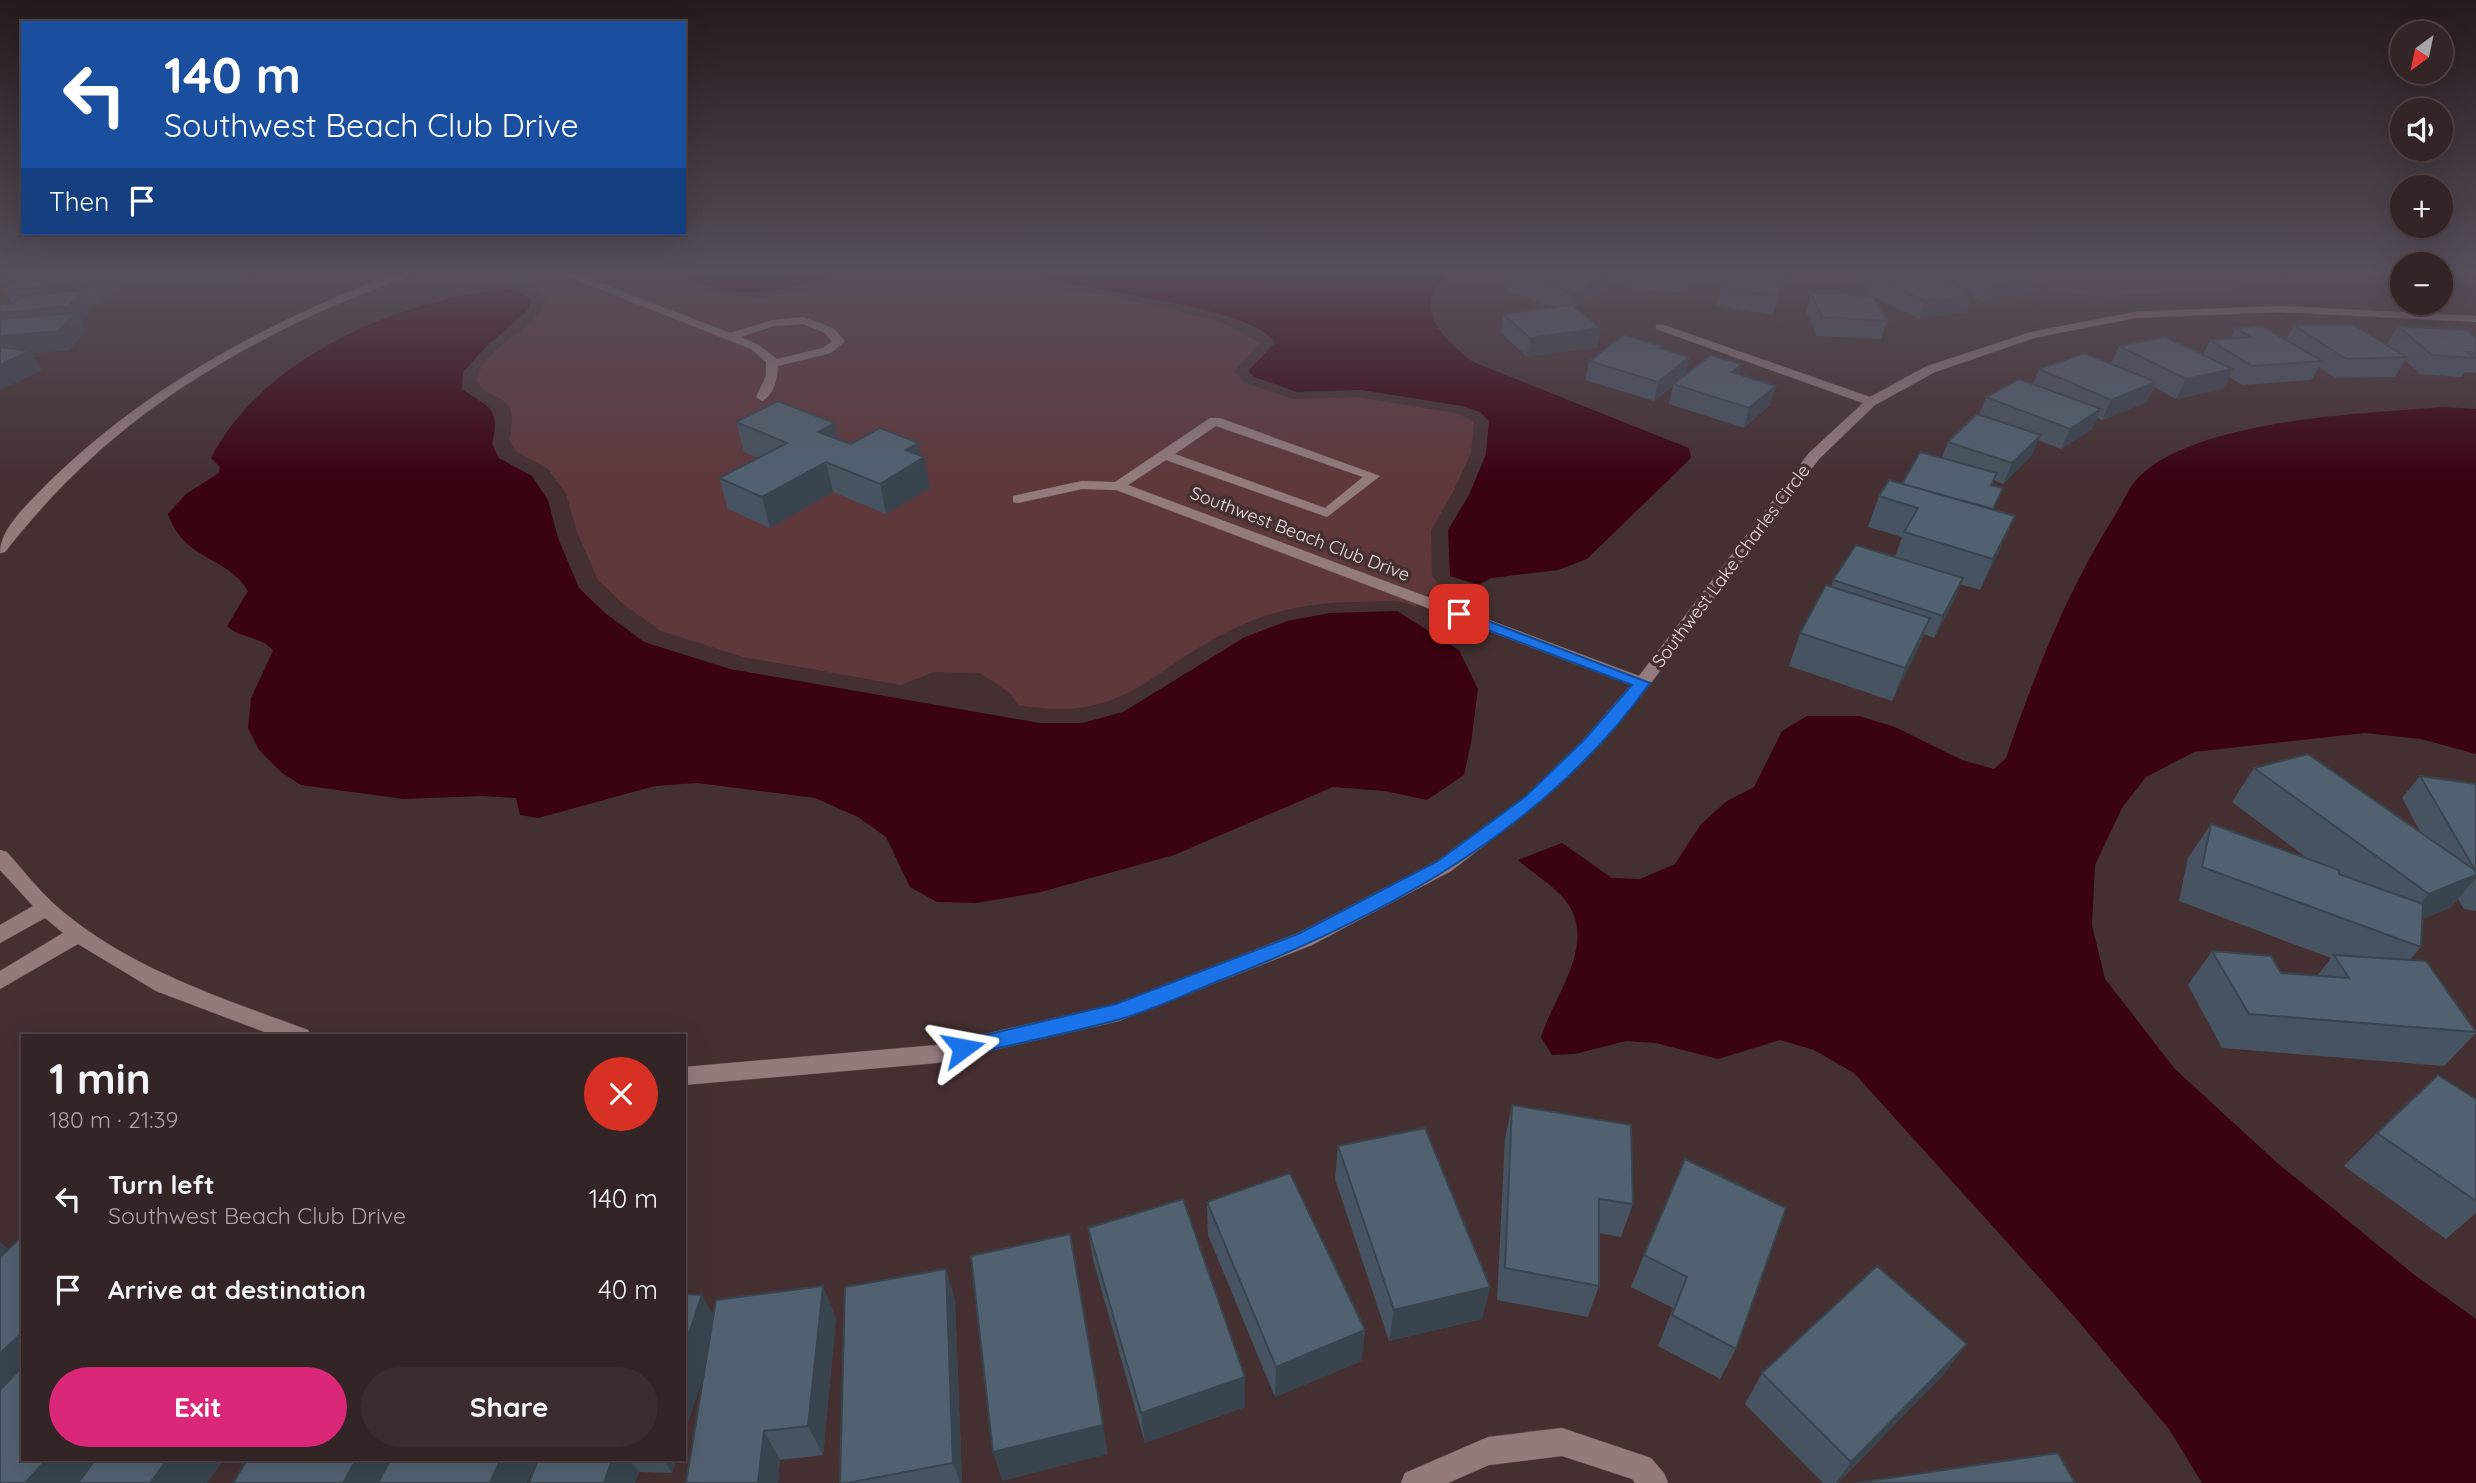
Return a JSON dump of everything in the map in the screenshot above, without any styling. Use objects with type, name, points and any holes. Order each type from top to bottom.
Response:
[{"type":"street","points":[[0,549],[13,530],[78,460],[150,404],[256,340]]},
{"type":"street","points":[[741,340],[755,347],[772,364],[772,376],[762,397]]},
{"type":"street","points":[[772,364],[827,351],[838,340]]},
{"type":"street","points":[[1697,340],[1871,402]]},
{"type":"street","name":"Southwest Lake Charles Circle","points":[[686,1076],[937,1054],[1119,1012],[1305,939],[1444,866],[1532,800],[1589,744],[1642,683],[1814,456],[1871,402],[1931,369],[2017,340]]},
{"type":"street","points":[[1118,486],[1214,421],[1373,476],[1327,513],[1165,455]]},
{"type":"street","name":"Southwest Beach Club Drive","points":[[1018,499],[1082,485],[1118,486],[1642,683]]},
{"type":"street","points":[[0,857],[46,908],[78,934],[163,985],[295,1034]]},
{"type":"street","points":[[0,935],[46,908]]},
{"type":"street","points":[[0,981],[78,934]]},
{"type":"street","points":[[1415,1483],[1488,1451],[1562,1442],[1641,1468],[1654,1483]]},
{"type":"shaded area","points":[[337,340],[494,340],[463,372],[462,389],[486,405],[494,415],[492,444],[499,458],[532,476],[548,500],[558,538],[579,588],[605,613],[644,642],[730,669],[1040,723],[1082,723],[1123,712],[1245,637],[1287,621],[1330,613],[1397,611],[1459,650],[1478,689],[1464,775],[1427,800],[1385,791],[1333,787],[1174,855],[1041,892],[976,903],[937,902],[910,887],[886,837],[858,817],[815,798],[697,783],[655,786],[538,818],[520,815],[516,798],[483,796],[403,799],[301,785],[282,773],[259,750],[248,728],[251,698],[273,651],[269,646],[227,626],[248,591],[230,571],[185,541],[168,514],[186,494],[219,473],[220,467],[211,458],[234,422],[265,390],[300,362]]},
{"type":"shaded area","points":[[509,340],[1255,340],[1260,343],[1234,371],[1245,383],[1293,399],[1357,397],[1456,413],[1474,422],[1471,453],[1431,530],[1432,576],[1438,583],[1415,607],[1389,601],[1329,603],[1264,616],[1233,629],[1111,700],[1085,707],[1055,709],[1018,705],[1010,693],[980,673],[934,672],[901,685],[743,657],[661,631],[623,604],[598,580],[577,532],[566,494],[548,469],[516,451],[509,440],[512,424],[508,406],[483,389],[477,381],[481,368]]},
{"type":"shaded area","points":[[1272,340],[1448,340],[1473,362],[1689,448],[1691,458],[1587,559],[1558,570],[1491,578],[1478,585],[1450,576],[1448,530],[1469,495],[1486,454],[1489,421],[1480,412],[1462,406],[1361,390],[1297,392],[1254,377],[1248,371],[1275,343]]},
{"type":"shaded area","points":[[2445,407],[2476,409],[2476,754],[2421,739],[2365,733],[2194,752],[2146,777],[2122,808],[2095,865],[2092,925],[2105,979],[2175,1069],[2275,1161],[2412,1273],[2476,1319],[2476,1483],[2202,1483],[2169,1429],[2073,1315],[1854,1073],[1814,1050],[1780,1040],[1718,1059],[1656,1043],[1626,1041],[1575,1054],[1552,1055],[1541,1037],[1575,954],[1575,920],[1563,898],[1518,860],[1562,843],[1612,878],[1640,879],[1675,864],[1701,824],[1727,801],[1754,787],[1782,731],[1807,716],[1859,716],[1895,727],[1962,760],[1994,769],[2006,758],[2028,695],[2066,604],[2097,545],[2139,477],[2165,458],[2200,442],[2240,431],[2329,416]]},
{"type":"building","points":[[1617,340],[1642,340],[1689,357],[1658,382],[1589,361]]},
{"type":"building","points":[[2149,340],[2172,340],[2233,369],[2186,379],[2119,346]]},
{"type":"building","points":[[2210,340],[2286,340],[2322,361],[2252,366]]},
{"type":"building","points":[[2317,340],[2379,340],[2406,357],[2346,359]]},
{"type":"building","points":[[2415,340],[2476,340],[2476,353],[2467,352],[2474,358],[2432,355]]},
{"type":"building","points":[[0,347],[30,351],[0,365]]},
{"type":"building","points":[[2084,353],[2156,382],[2111,400],[2039,369]]},
{"type":"building","points":[[1711,355],[1742,364],[1732,372],[1776,386],[1749,408],[1673,384]]},
{"type":"building","points":[[2019,379],[2101,409],[2070,429],[1986,397]]},
{"type":"building","points":[[778,401],[835,423],[818,432],[851,444],[880,428],[919,443],[906,450],[924,457],[880,484],[826,462],[762,497],[719,478],[787,443],[736,422]]},
{"type":"building","points":[[1977,414],[2041,435],[2012,463],[1948,442]]},
{"type":"building","points":[[1920,452],[1997,473],[1991,485],[2003,488],[1993,509],[1902,484]]},
{"type":"building","points":[[1889,480],[2015,516],[1993,559],[1904,532],[1918,508],[1879,496]]},
{"type":"building","points":[[1856,545],[1963,578],[1943,616],[1833,580]]},
{"type":"building","points":[[1826,585],[1930,618],[1905,668],[1800,633]]},
{"type":"building","points":[[2308,754],[2476,871],[2476,875],[2429,894],[2254,768]]},
{"type":"building","points":[[2420,776],[2476,784],[2476,871],[2475,870]]},
{"type":"building","points":[[2211,824],[2339,870],[2339,874],[2423,904],[2421,947],[2202,867]]},
{"type":"building","points":[[2212,951],[2271,956],[2281,973],[2349,978],[2334,955],[2426,961],[2476,1032],[2249,1014]]},
{"type":"building","points":[[2438,1075],[2476,1099],[2476,1201],[2377,1133]]},
{"type":"building","points":[[1512,1105],[1631,1125],[1633,1204],[1599,1199],[1599,1286],[1505,1268]]},
{"type":"building","points":[[1425,1128],[1490,1287],[1394,1310],[1338,1146]]},
{"type":"building","points":[[1685,1159],[1786,1208],[1736,1349],[1672,1315],[1687,1277],[1644,1255]]},
{"type":"building","points":[[1290,1173],[1365,1330],[1276,1367],[1207,1202]]},
{"type":"building","points":[[1183,1199],[1245,1377],[1141,1413],[1088,1228]]},
{"type":"building","points":[[1070,1234],[1103,1425],[993,1452],[971,1256]]},
{"type":"building","points":[[21,1238],[21,1334],[0,1353],[0,1257]]},
{"type":"building","points":[[1877,1266],[1967,1344],[1851,1462],[1762,1373]]},
{"type":"building","points":[[946,1269],[953,1463],[840,1483],[845,1287]]},
{"type":"building","points":[[823,1286],[808,1426],[764,1431],[758,1483],[686,1483],[716,1300]]},
{"type":"building","points":[[686,1294],[702,1295],[686,1342]]},
{"type":"building","points":[[21,1368],[21,1461],[45,1461],[25,1483],[0,1482],[0,1390]]},
{"type":"building","points":[[2058,1453],[2075,1483],[1856,1483]]},
{"type":"building","points":[[94,1461],[166,1461],[150,1483],[78,1483]]},
{"type":"building","points":[[246,1461],[355,1461],[343,1483],[233,1483]]},
{"type":"building","points":[[389,1461],[500,1461],[490,1483],[378,1483]]},
{"type":"building","points":[[538,1461],[612,1461],[604,1483],[529,1483]]},
{"type":"route","points":[[963,1048],[1119,1012],[1305,939],[1444,866],[1532,800],[1589,744],[1642,683],[1459,614]]}]
